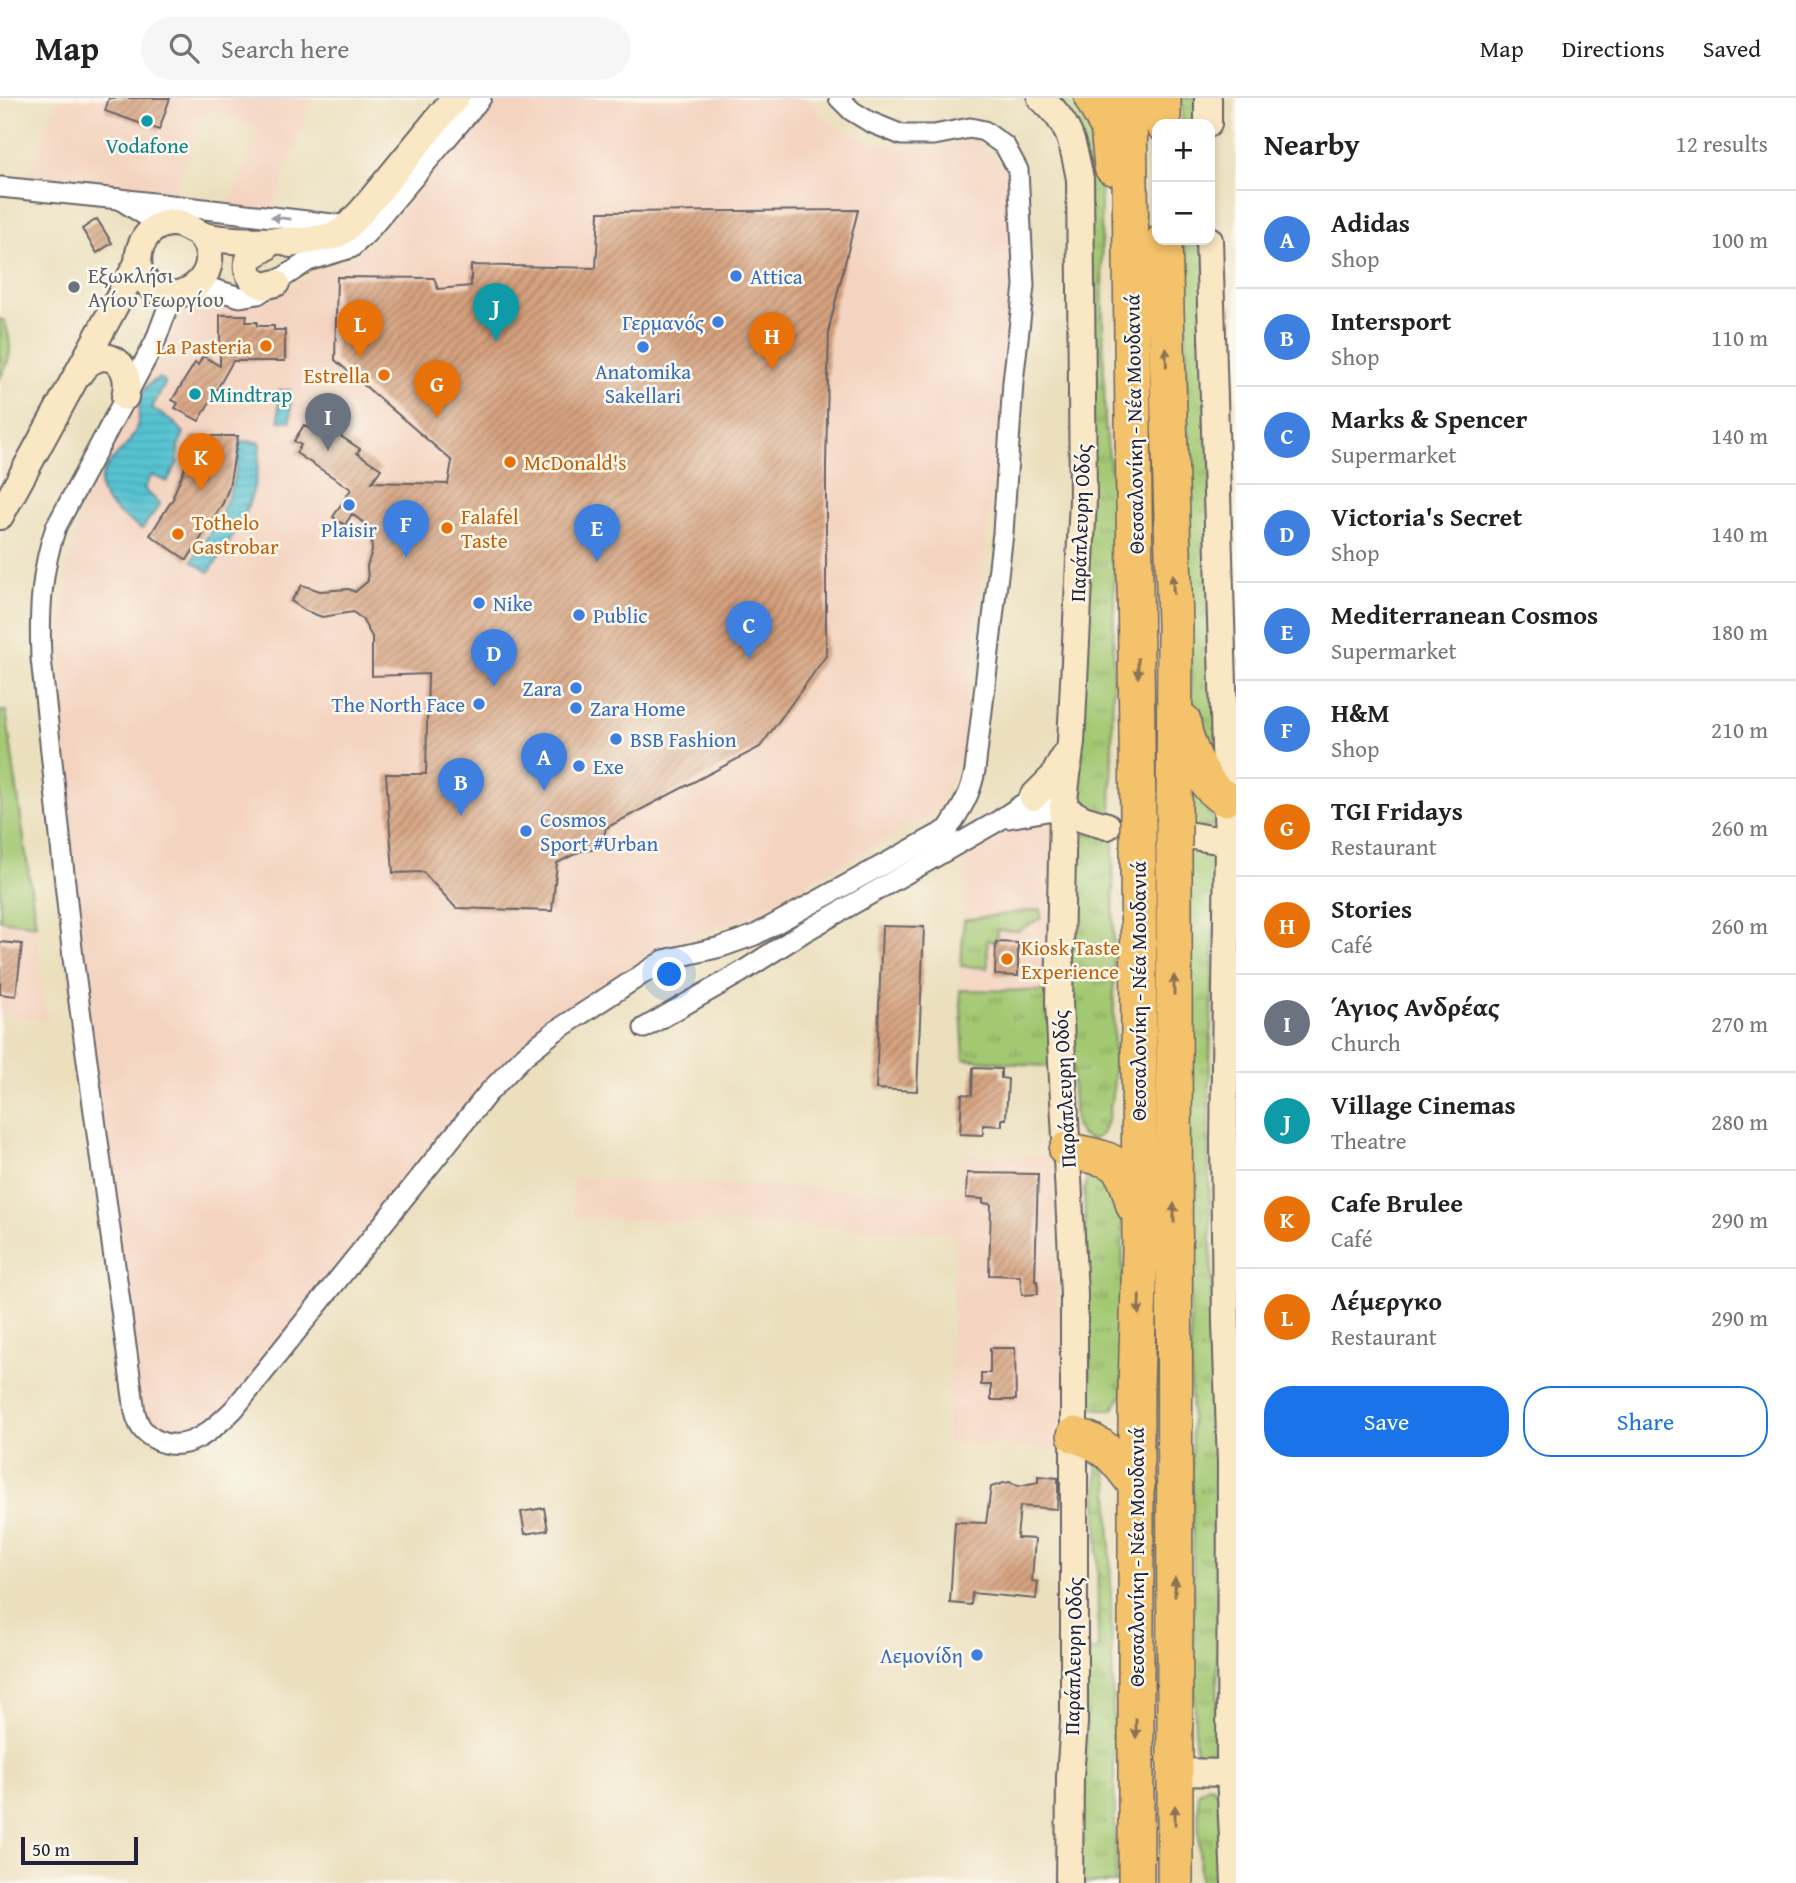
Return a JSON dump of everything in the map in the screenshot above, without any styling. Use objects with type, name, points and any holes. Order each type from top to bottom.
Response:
[{"type":"highway","points":[[1092,98],[1108,127],[1111,148],[1118,429],[1126,515],[1136,550]]},
{"type":"highway","name":"Θεσσαλονίκη - Νέα Μουδανιά","points":[[1129,98],[1136,550],[1128,829],[1138,1099],[1140,1250],[1136,1388],[1136,1883]]},
{"type":"highway","points":[[1163,98],[1163,119]]},
{"type":"highway","name":"Θεσσαλονίκη - Νέα Μουδανιά","points":[[1164,245],[1180,836],[1175,1883]]},
{"type":"highway","points":[[1175,624],[1186,741],[1213,790],[1225,798]]},
{"type":"highway","points":[[1067,1150],[1089,1149],[1105,1141],[1119,1130],[1130,1116],[1138,1099]]},
{"type":"highway","points":[[1067,1150],[1102,1156],[1116,1164],[1130,1190],[1140,1250]]},
{"type":"highway","points":[[1075,1435],[1105,1424],[1136,1388]]},
{"type":"highway","points":[[1075,1435],[1091,1439],[1106,1448],[1137,1486]]},
{"type":"street","points":[[276,283],[264,286],[253,280],[247,268],[250,257],[259,249],[333,236],[349,226],[455,98]]},
{"type":"street","points":[[481,98],[358,242],[344,252],[308,261],[258,294],[206,298],[189,302],[176,311],[161,328],[63,511],[46,560],[40,604],[41,659],[73,958],[135,1412],[145,1434],[161,1442],[190,1442],[211,1431],[242,1400],[488,1093],[525,1055],[599,1000],[664,960],[755,936],[948,829],[966,802],[972,789],[975,771],[1003,533],[1013,382],[1024,286],[1018,170],[1005,146],[984,131],[970,128],[934,135],[902,135],[870,122],[852,111],[839,98]]},
{"type":"street","name":"Παράπλευρη Οδός","points":[[1041,98],[1060,117],[1070,133],[1080,179],[1083,500],[1071,742],[1063,808],[1059,1002],[1074,1295],[1074,1723],[1070,1777],[1069,1883]]},
{"type":"street","points":[[1208,98],[1208,119]]},
{"type":"street","points":[[0,187],[349,226]]},
{"type":"street","points":[[124,201],[146,216],[165,224],[181,224],[211,238],[306,241]]},
{"type":"street","points":[[124,201],[172,275],[236,296]]},
{"type":"street","points":[[165,224],[150,232],[172,275]]},
{"type":"street","points":[[161,328],[162,304],[172,275],[207,248],[198,233]]},
{"type":"street","points":[[1209,245],[1225,798],[1232,843],[1224,1156],[1226,1324],[1234,1464],[1230,1773],[1235,1883]]},
{"type":"street","points":[[0,516],[112,309],[132,293],[172,275],[229,253],[265,248]]},
{"type":"street","points":[[79,374],[88,363],[96,359],[113,360],[126,372],[128,379],[125,397]]},
{"type":"street","points":[[644,1028],[740,973],[804,932],[998,821],[1033,797],[1054,776],[1071,742]]},
{"type":"street","points":[[1033,797],[1050,798],[1083,819],[1128,829]]},
{"type":"street","points":[[998,821],[1063,808]]},
{"type":"street","points":[[1180,836],[1232,843]]},
{"type":"street","points":[[1175,1772],[1230,1773]]},
{"type":"shaded area","points":[[57,98],[312,98],[273,210],[230,206],[258,128],[206,109],[173,198],[29,178]]},
{"type":"shaded area","points":[[498,98],[811,98],[824,120],[872,143],[931,150],[976,140],[1009,172],[1017,271],[961,755],[940,810],[743,919],[661,947],[518,1046],[442,1130],[392,1192],[229,1422],[196,1448],[130,1418],[68,987],[62,639],[68,566],[92,473],[185,313],[203,303],[238,305],[270,300],[316,270],[343,262],[362,251],[380,236]]},
{"type":"shaded area","points":[[1032,822],[1048,828],[1056,841],[1050,991],[960,990],[966,854]]},
{"type":"shaded area","points":[[0,920],[36,925],[47,1021],[0,1015]]},
{"type":"shaded area","points":[[963,1154],[1054,1156],[1056,1291],[1071,1448],[947,1443],[955,1233],[573,1217],[573,1178],[962,1195]]},
{"type":"green space","points":[[1055,98],[1076,98],[1087,115],[1100,164],[1105,426],[1114,494],[1115,531],[1111,817],[1081,806],[1076,791],[1088,169]]},
{"type":"green space","points":[[1182,98],[1203,98],[1204,119],[1182,119]]},
{"type":"green space","points":[[1184,245],[1205,245],[1218,781],[1192,735]]},
{"type":"green space","points":[[0,319],[5,321],[10,350],[0,378]]},
{"type":"green space","points":[[0,711],[6,711],[36,925],[0,920]]},
{"type":"green space","points":[[1181,774],[1197,790],[1216,826],[1181,831]]},
{"type":"green space","points":[[1113,829],[1114,1082],[1109,1115],[1102,1134],[1092,1140],[1081,1135],[1075,1125],[1069,1004],[1075,835],[1095,835]]},
{"type":"green space","points":[[1185,846],[1216,850],[1208,1135],[1218,1497],[1217,1745],[1212,1761],[1199,1759],[1195,1745]]},
{"type":"green space","points":[[1041,909],[1041,918],[1018,931],[997,930],[996,942],[987,940],[988,968],[961,966],[964,920]]},
{"type":"green space","points":[[960,990],[1050,991],[1054,1067],[964,1059]]},
{"type":"green space","points":[[1090,1167],[1122,1192],[1124,1393],[1112,1410],[1092,1408],[1084,1190]]},
{"type":"green space","points":[[1161,1248],[1161,1847],[1152,1249]]},
{"type":"green space","points":[[1086,1452],[1099,1455],[1109,1482],[1116,1883],[1077,1883],[1086,1737],[1084,1651],[1098,1650],[1097,1464],[1084,1463]]},
{"type":"green space","points":[[1208,1786],[1215,1788],[1218,1796],[1227,1883],[1200,1883],[1198,1793]]},
{"type":"water","points":[[159,378],[165,381],[165,384],[152,408],[176,424],[184,433],[178,446],[178,462],[167,482],[152,475],[144,489],[160,504],[142,529],[107,502],[100,484],[110,463],[134,434],[144,389]]},
{"type":"water","points":[[290,390],[291,421],[279,421],[278,391]]},
{"type":"water","points":[[240,441],[260,442],[252,496],[230,541],[209,572],[192,561],[225,505],[238,460]]},
{"type":"building","name":"Vodafone","points":[[109,98],[170,98],[159,130],[105,111]]},
{"type":"building","points":[[858,210],[829,328],[826,656],[760,747],[606,828],[600,849],[581,851],[557,863],[552,911],[456,908],[423,872],[393,873],[386,774],[426,774],[428,674],[372,676],[372,637],[362,619],[353,612],[322,617],[291,601],[302,585],[320,591],[349,589],[355,592],[368,581],[367,566],[372,551],[371,534],[365,524],[352,514],[345,525],[333,517],[351,489],[296,453],[301,445],[294,441],[304,425],[310,429],[316,420],[360,449],[357,453],[381,469],[372,482],[448,484],[452,461],[335,360],[337,277],[434,278],[438,289],[471,286],[471,265],[596,268],[599,212]]},
{"type":"building","points":[[97,219],[112,243],[97,253],[82,229]]},
{"type":"building","points":[[220,315],[247,315],[246,322],[257,322],[257,326],[274,326],[274,330],[285,330],[285,361],[233,361],[199,421],[175,408],[178,403],[172,400],[195,363],[198,365],[203,356],[220,366]]},
{"type":"building","points":[[192,436],[238,436],[229,487],[223,503],[187,560],[150,535],[174,497],[188,461],[185,461]]},
{"type":"building","points":[[882,926],[924,927],[917,1091],[876,1089]]},
{"type":"building","points":[[0,942],[22,944],[16,996],[0,994]]},
{"type":"building","name":"Kiosk Taste Experience","points":[[996,942],[1018,943],[1018,976],[995,975]]},
{"type":"building","points":[[973,1068],[1001,1069],[1001,1078],[1008,1079],[1006,1119],[1002,1119],[1002,1126],[983,1125],[983,1135],[960,1134],[962,1094],[972,1095]]},
{"type":"building","points":[[967,1173],[1038,1174],[1035,1281],[1038,1294],[1022,1295],[1020,1276],[989,1275],[991,1204],[983,1203],[983,1199],[966,1198]]},
{"type":"building","points":[[990,1348],[1015,1348],[1016,1400],[991,1400],[991,1385],[981,1385],[981,1373],[990,1373]]},
{"type":"building","points":[[1038,1476],[1058,1478],[1058,1492],[1057,1509],[1020,1506],[1017,1538],[1035,1539],[1032,1581],[1038,1582],[1036,1599],[972,1593],[971,1605],[950,1603],[955,1522],[986,1523],[991,1487],[1010,1482],[1019,1486],[1038,1482]]},
{"type":"building","points":[[544,1508],[548,1530],[525,1534],[521,1512]]},
{"type":"place","name":"Vodafone","points":[[147,121]]},
{"type":"place","name":"Attica","points":[[736,276]]},
{"type":"place","name":"Εξωκλήσι Αγίου Γεωργίου","points":[[74,287]]},
{"type":"place","name":"Γερμανός","points":[[718,322]]},
{"type":"place","name":"Village Cinemas","points":[[496,341]]},
{"type":"place","name":"La Pasteria","points":[[266,346]]},
{"type":"place","name":"Anatomika Sakellari","points":[[643,347]]},
{"type":"place","name":"Λέμεργκο","points":[[360,358]]},
{"type":"place","name":"Stories","points":[[772,370]]},
{"type":"place","name":"Estrella","points":[[384,375]]},
{"type":"place","name":"Mindtrap","points":[[195,394]]},
{"type":"place","name":"TGI Fridays","points":[[437,418]]},
{"type":"place","name":"Άγιος Ανδρέας","points":[[328,451]]},
{"type":"place","name":"McDonald's","points":[[510,462]]},
{"type":"place","name":"Cafe Brulee","points":[[201,491]]},
{"type":"place","name":"Plaisir","points":[[349,505]]},
{"type":"place","name":"Falafel Taste","points":[[447,528]]},
{"type":"place","name":"Tothelo Gastrobar","points":[[178,534]]},
{"type":"place","name":"H&M","points":[[406,558]]},
{"type":"place","name":"Mediterranean Cosmos","points":[[597,562]]},
{"type":"place","name":"Nike","points":[[479,603]]},
{"type":"place","name":"Public","points":[[579,615]]},
{"type":"place","name":"Marks & Spencer","points":[[749,659]]},
{"type":"place","name":"Victoria's Secret","points":[[494,687]]},
{"type":"place","name":"Zara","points":[[576,688]]},
{"type":"place","name":"The North Face","points":[[479,704]]},
{"type":"place","name":"Zara Home","points":[[576,708]]},
{"type":"place","name":"BSB Fashion","points":[[616,739]]},
{"type":"place","name":"Exe","points":[[579,766]]},
{"type":"place","name":"Adidas","points":[[544,791]]},
{"type":"place","name":"Intersport","points":[[461,816]]},
{"type":"place","name":"Cosmos Sport #Urban","points":[[526,831]]},
{"type":"place","name":"Kiosk Taste Experience","points":[[1007,959]]},
{"type":"place","name":"Λεμονίδη","points":[[977,1655]]}]
